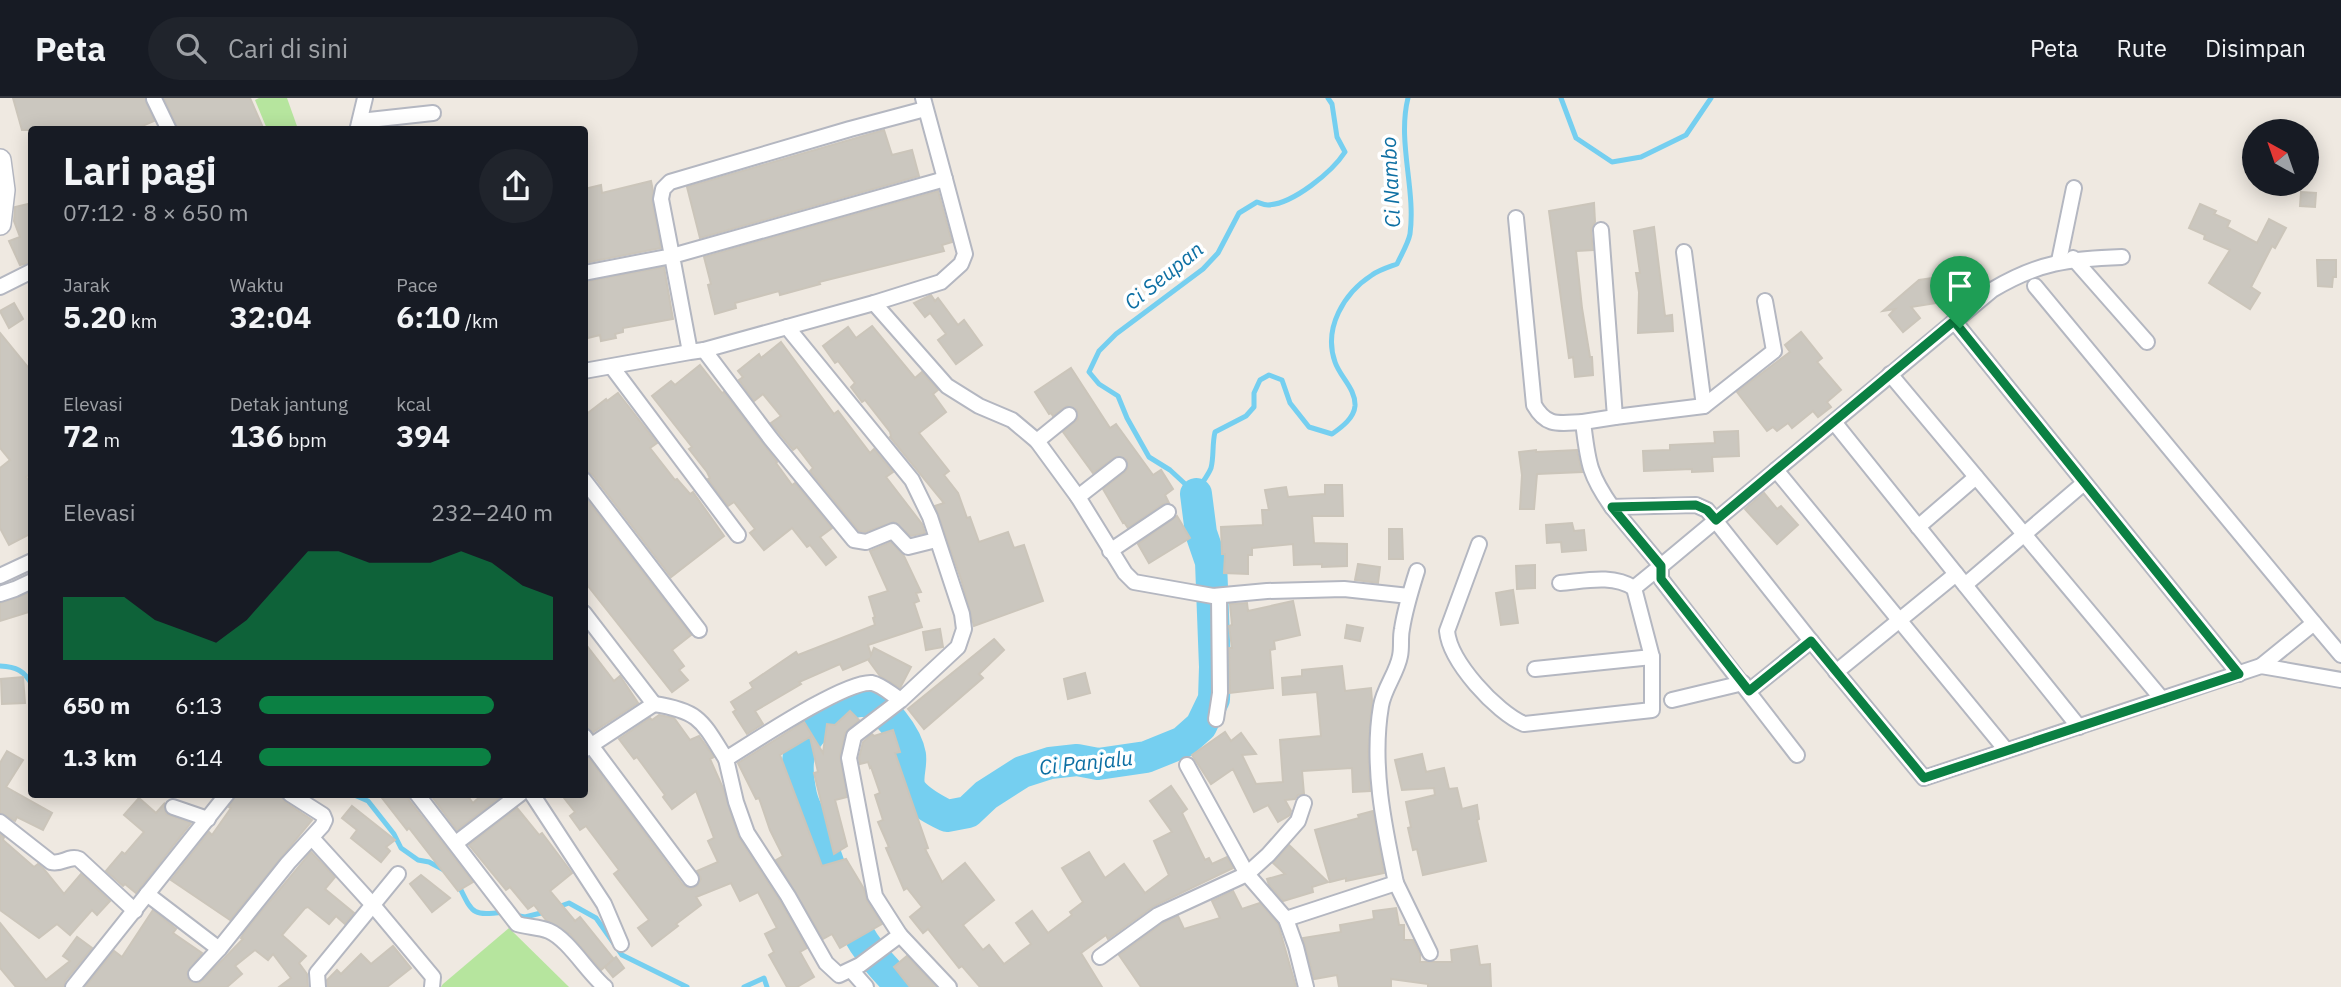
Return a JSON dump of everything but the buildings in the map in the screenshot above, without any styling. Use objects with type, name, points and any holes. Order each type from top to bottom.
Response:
[{"type":"street","points":[[365,98],[358,125],[433,113]]},
{"type":"street","points":[[154,99],[167,126]]},
{"type":"street","points":[[588,370],[697,351],[941,282],[961,264],[965,254],[924,104],[850,129],[670,182],[663,190],[661,199],[672,256],[697,351],[854,540],[866,542],[893,531],[908,547],[936,540]]},
{"type":"street","points":[[0,160],[4,190],[0,224]]},
{"type":"street","points":[[588,272],[672,256],[945,179]]},
{"type":"street","points":[[2066,260],[2074,188]]},
{"type":"street","points":[[1516,218],[1534,405],[1539,414],[1555,423],[1704,407],[1774,351],[1765,301]]},
{"type":"street","points":[[1601,230],[1615,417]]},
{"type":"street","points":[[1684,252],[1704,407]]},
{"type":"street","points":[[1634,588],[1992,290],[2036,268],[2066,260],[2122,257]]},
{"type":"street","points":[[2066,260],[2147,342]]},
{"type":"street","points":[[0,287],[28,273]]},
{"type":"street","points":[[2035,286],[2341,655]]},
{"type":"street","points":[[874,303],[947,386],[979,406],[1012,420],[1037,441],[1078,497],[1125,573],[1134,582],[1216,596],[1267,591],[1344,589],[1409,596]]},
{"type":"street","points":[[1954,321],[2239,674]]},
{"type":"street","points":[[788,327],[912,480],[930,517],[961,614],[964,629],[958,647],[899,701],[854,736],[849,758],[875,896],[900,935],[949,987]]},
{"type":"street","points":[[612,367],[738,535]]},
{"type":"street","points":[[1890,374],[2162,699]]},
{"type":"street","points":[[1037,441],[1069,415]]},
{"type":"street","points":[[1583,422],[1592,475],[1612,507],[1661,566],[1661,579],[1797,755]]},
{"type":"street","points":[[1834,422],[2079,727]]},
{"type":"street","points":[[1078,497],[1119,465]]},
{"type":"street","points":[[1776,470],[2006,750]]},
{"type":"street","points":[[1918,527],[1976,477]]},
{"type":"street","points":[[1836,672],[1900,620],[2024,534],[2084,483]]},
{"type":"street","points":[[588,485],[699,630]]},
{"type":"street","points":[[1612,507],[1696,505],[1707,510],[1924,778],[2261,667],[2314,623]]},
{"type":"street","points":[[1110,551],[1168,512]]},
{"type":"street","points":[[1479,544],[1447,631],[1448,641],[1472,679],[1513,720],[1524,724],[1652,710],[1652,656],[1634,588],[1613,579],[1560,583]]},
{"type":"street","points":[[28,563],[3,575],[5,592],[28,583]]},
{"type":"street","points":[[1417,571],[1401,632],[1398,666],[1382,704],[1379,734],[1380,790],[1396,883],[1430,953]]},
{"type":"street","points":[[1216,596],[1220,693],[1216,719]]},
{"type":"street","points":[[588,618],[654,704]]},
{"type":"street","points":[[1672,700],[1746,687],[1811,641]]},
{"type":"street","points":[[1535,669],[1652,656]]},
{"type":"street","points":[[2261,667],[2341,680]]},
{"type":"street","points":[[726,759],[800,713],[860,684],[879,685],[899,701]]},
{"type":"street","points":[[588,743],[654,704],[692,713],[704,724],[726,759],[736,802],[747,833],[788,896],[826,963],[837,975],[856,967],[900,935]]},
{"type":"street","points":[[588,745],[691,879]]},
{"type":"street","points":[[1187,765],[1247,874],[1286,919],[1306,987]]},
{"type":"street","points":[[73,987],[224,798]]},
{"type":"street","points":[[196,974],[322,826],[325,820],[323,814],[297,798]]},
{"type":"street","points":[[420,798],[514,921],[530,928],[547,929],[557,935],[605,987]]},
{"type":"street","points":[[456,843],[515,798]]},
{"type":"street","points":[[535,798],[604,904],[621,944]]},
{"type":"street","points":[[1100,957],[1158,915],[1247,874],[1298,821],[1304,803]]},
{"type":"street","points":[[173,807],[208,819]]},
{"type":"street","points":[[0,822],[51,862],[79,859],[135,911]]},
{"type":"street","points":[[312,838],[433,977],[432,987]]},
{"type":"street","points":[[318,987],[317,973],[398,874]]},
{"type":"street","points":[[1286,919],[1396,883]]},
{"type":"street","points":[[148,894],[219,949]]},
{"type":"street","points":[[856,967],[866,987]]},
{"type":"green space","points":[[287,98],[297,126],[266,126],[255,100]]},
{"type":"green space","points":[[509,928],[569,987],[441,987],[443,984]]},
{"type":"waterway","name":"Ci Nambo","points":[[1328,98],[1332,104],[1337,137],[1345,152],[1339,160],[1311,186],[1289,199],[1268,205],[1257,202],[1239,213],[1218,253],[1203,269],[1116,334],[1099,351],[1089,372],[1099,384],[1118,396],[1149,457],[1170,470],[1196,494],[1211,468],[1215,432],[1246,416],[1254,407],[1254,393],[1260,380],[1269,375],[1282,380],[1290,403],[1309,427],[1332,434],[1350,418],[1355,400],[1335,362],[1332,349],[1334,324],[1338,312],[1353,291],[1372,275],[1397,264],[1409,238],[1411,200],[1405,149],[1408,98]]},
{"type":"waterway","name":"Ci Nambo","points":[[1561,98],[1576,138],[1612,162],[1641,157],[1686,135],[1711,98]]},
{"type":"waterway","name":"Ci Panjalu","points":[[902,987],[864,943],[844,904],[801,795],[798,765],[803,744],[818,725],[838,710],[858,701],[871,703],[886,714],[904,739],[910,755],[908,779],[912,792],[924,803],[947,816],[968,812],[986,795],[1022,772],[1050,763],[1077,760],[1098,764],[1146,757],[1183,742],[1201,726],[1214,699],[1211,562],[1201,533],[1196,494]]},
{"type":"waterway","points":[[0,666],[19,670],[28,679]]},
{"type":"waterway","points":[[361,798],[368,801],[394,834],[401,848],[418,860],[444,870]]},
{"type":"waterway","points":[[458,884],[474,911],[485,914],[504,912]]},
{"type":"waterway","points":[[558,907],[569,903],[596,918],[622,955],[687,987]]},
{"type":"waterway","points":[[514,915],[525,917],[545,912]]},
{"type":"waterway","points":[[744,987],[764,978],[767,987]]},
{"type":"route","points":[[1954,321],[1960,328],[2239,674],[1924,778],[1811,641],[1749,691],[1661,579],[1661,566],[1612,507],[1696,505],[1707,510],[1716,520],[1954,321]]},
{"type":"water label","name":"Ci Seupan","points":[[1164,276]]}]
